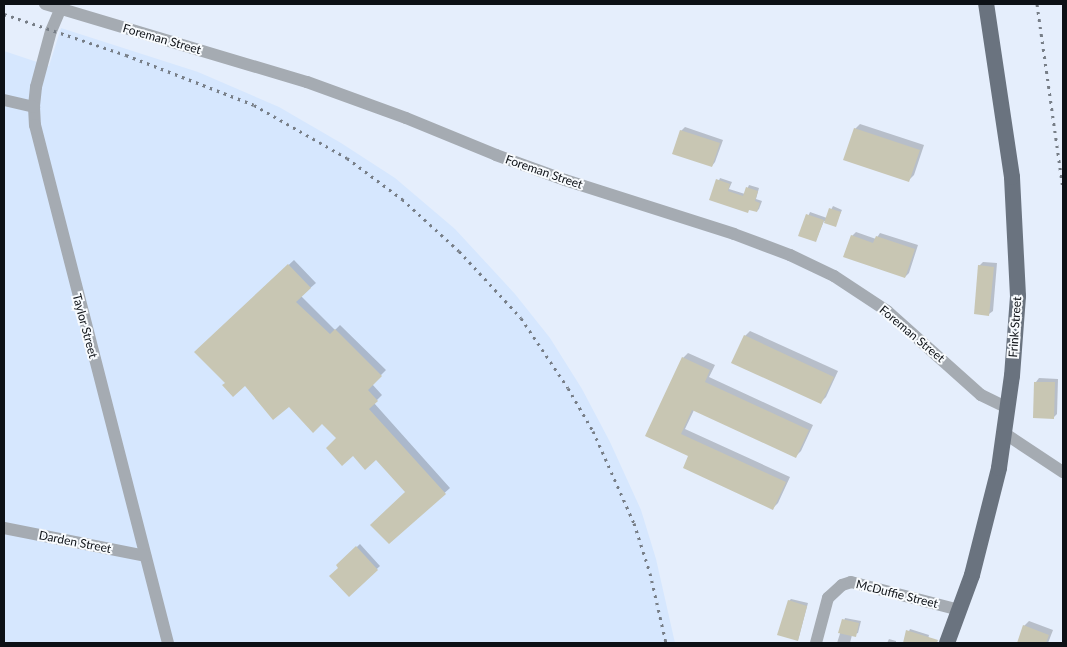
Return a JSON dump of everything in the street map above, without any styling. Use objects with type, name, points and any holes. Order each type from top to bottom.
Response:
[{"type":"main road","name":"Frink Street","points":[[947,643],[990,510],[1008,408],[1018,296],[1016,219],[1012,177],[986,4]]},
{"type":"street","name":"Foreman Street","points":[[45,4],[307,82],[406,118],[496,155],[565,180],[734,234],[790,255],[834,276],[864,295],[905,326],[981,395],[998,405],[1008,408]]},
{"type":"street","name":"Taylor Street","points":[[60,10],[44,56],[34,107],[37,134],[168,643]]},
{"type":"street","points":[[4,100],[34,107]]},
{"type":"street","points":[[1004,433],[1063,472]]},
{"type":"street","name":"Darden Street","points":[[4,528],[145,556]]},
{"type":"street","name":"McDuffie Street","points":[[816,643],[828,598],[842,585],[851,582],[959,610]]},
{"type":"shaded area","points":[[61,28],[198,72],[279,107],[341,143],[395,178],[455,229],[515,294],[550,338],[582,389],[610,442],[641,510],[656,559],[675,643],[4,643],[4,51],[49,66]]},
{"type":"building","points":[[854,128],[920,150],[909,182],[843,160]]},
{"type":"building","points":[[680,130],[720,143],[712,167],[672,154]]},
{"type":"building","points":[[716,179],[730,184],[728,191],[743,196],[746,187],[758,191],[755,201],[760,203],[757,212],[749,210],[748,213],[709,200]]},
{"type":"building","points":[[829,208],[841,212],[836,227],[824,223]]},
{"type":"building","points":[[806,214],[824,220],[816,242],[798,236]]},
{"type":"building","points":[[851,235],[873,243],[876,236],[915,249],[905,278],[843,257]]},
{"type":"building","points":[[288,264],[311,288],[296,302],[330,334],[335,329],[382,376],[368,390],[378,401],[369,409],[446,494],[389,544],[370,525],[405,492],[376,460],[365,470],[353,456],[342,466],[326,448],[336,438],[322,424],[313,433],[289,407],[273,420],[245,386],[233,397],[222,385],[225,383],[194,352]]},
{"type":"building","points":[[978,265],[994,267],[989,316],[974,314]]},
{"type":"building","points":[[744,335],[834,377],[821,404],[731,363]]},
{"type":"building","points":[[682,357],[710,370],[705,382],[809,430],[796,458],[692,410],[681,434],[786,482],[773,510],[683,468],[688,456],[645,436]]},
{"type":"building","points":[[1034,382],[1055,382],[1054,419],[1033,418]]},
{"type":"building","points":[[356,546],[378,570],[349,597],[329,576],[338,568],[336,565]]},
{"type":"building","points":[[788,600],[807,606],[798,641],[777,635]]},
{"type":"building","points":[[842,619],[859,623],[856,637],[838,633]]},
{"type":"building","points":[[1023,625],[1049,635],[1046,643],[1017,643]]},
{"type":"building","points":[[906,630],[938,640],[937,643],[903,643]]},
{"type":"railway","points":[[1037,4],[1063,189]]},
{"type":"railway","points":[[4,14],[126,55],[254,105],[347,158],[402,199],[459,251],[521,318],[568,388],[593,431],[634,523],[650,573],[666,643]]}]
